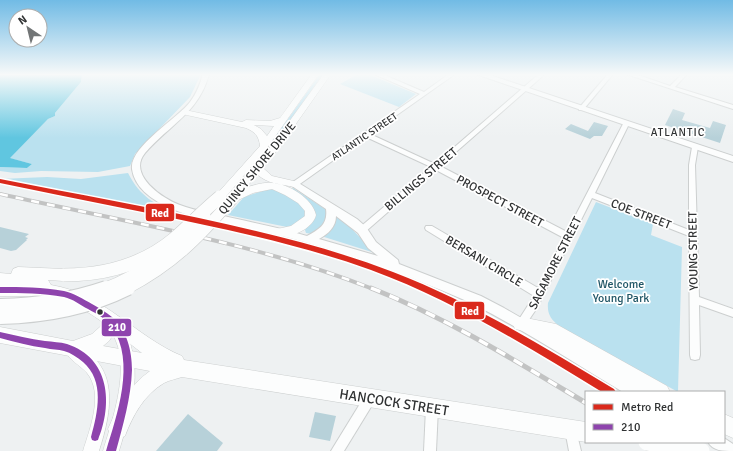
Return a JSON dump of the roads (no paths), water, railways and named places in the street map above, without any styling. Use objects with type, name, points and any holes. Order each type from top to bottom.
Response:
[{"type":"main road","name":"QUINCY SHORE DRIVE","points":[[0,317],[34,316],[71,308],[108,296],[135,284],[162,268],[203,234],[226,198],[302,95]]},
{"type":"main road","name":"QUINCY SHORE DRIVE","points":[[0,306],[31,306],[68,300],[98,291],[131,276],[152,264],[177,246],[258,168],[314,95]]},
{"type":"main road","points":[[185,112],[255,128],[264,138],[264,146]]},
{"type":"main road","points":[[228,121],[271,124],[286,118]]},
{"type":"main road","points":[[258,168],[267,179],[294,184]]},
{"type":"main road","points":[[0,272],[89,275],[120,269],[143,259],[168,243],[202,212],[226,198],[264,187],[278,187],[289,192],[308,207],[311,214],[309,220],[302,226],[294,230],[281,232]]},
{"type":"main road","points":[[0,279],[38,283],[64,294]]},
{"type":"main road","name":"HANCOCK STREET","points":[[0,290],[64,294],[80,300],[146,346],[166,358],[202,371]]},
{"type":"main road","points":[[68,349],[90,344],[101,338],[111,321],[122,335],[127,359],[127,386],[118,429]]},
{"type":"main road","points":[[521,324],[550,329],[659,391]]},
{"type":"main road","name":"HANCOCK STREET","points":[[0,335],[127,359],[578,431]]},
{"type":"main road","points":[[68,349],[80,355],[93,367],[101,381],[103,396],[102,416],[90,451]]},
{"type":"main road","points":[[111,451],[127,408],[141,389],[162,375],[183,368]]},
{"type":"main road","points":[[653,443],[701,451]]},
{"type":"street","points":[[198,95],[185,112],[146,148],[138,158],[137,170],[147,188],[165,202],[190,212],[281,232],[370,258],[477,300],[521,324],[634,391]]},
{"type":"street","name":"ATLANTIC STREET","points":[[294,184],[423,95]]},
{"type":"street","name":"BILLINGS STREET","points":[[362,230],[519,95]]},
{"type":"street","points":[[540,95],[695,147],[733,158]]},
{"type":"street","points":[[581,109],[593,95]]},
{"type":"street","points":[[694,95],[733,107]]},
{"type":"street","name":"SAGAMORE STREET","points":[[521,324],[534,305],[626,124]]},
{"type":"street","name":"PROSPECT STREET","points":[[366,135],[436,167],[569,237]]},
{"type":"street","name":"YOUNG STREET","points":[[695,147],[692,165],[695,355]]},
{"type":"street","points":[[294,184],[353,222],[362,230],[372,245],[402,270]]},
{"type":"street","name":"COE STREET","points":[[590,194],[692,234]]},
{"type":"street","points":[[308,240],[321,233],[328,227],[331,220],[330,207]]},
{"type":"street","name":"BERSANI CIRCLE","points":[[429,228],[539,294]]},
{"type":"street","points":[[694,299],[733,313]]},
{"type":"street","points":[[337,451],[370,398]]},
{"type":"street","points":[[430,451],[432,408]]},
{"type":"street","points":[[575,451],[578,431]]},
{"type":"street","points":[[718,443],[731,451]]},
{"type":"water","points":[[0,95],[70,95],[55,113],[55,116],[48,119],[10,158],[32,164],[27,168],[0,167]]},
{"type":"railway","points":[[0,194],[189,234],[282,258],[373,289]]},
{"type":"railway","points":[[371,288],[454,326],[585,402]]},
{"type":"railway","points":[[650,443],[662,451]]},
{"type":"metro line","name":"Red","points":[[0,181],[244,231],[300,245],[356,262],[392,275],[449,300],[531,344],[609,391]]},
{"type":"district","name":"ATLANTIC","points":[[678,132]]},
{"type":"park label","name":"Welcome Young Park","points":[[621,291]]}]
